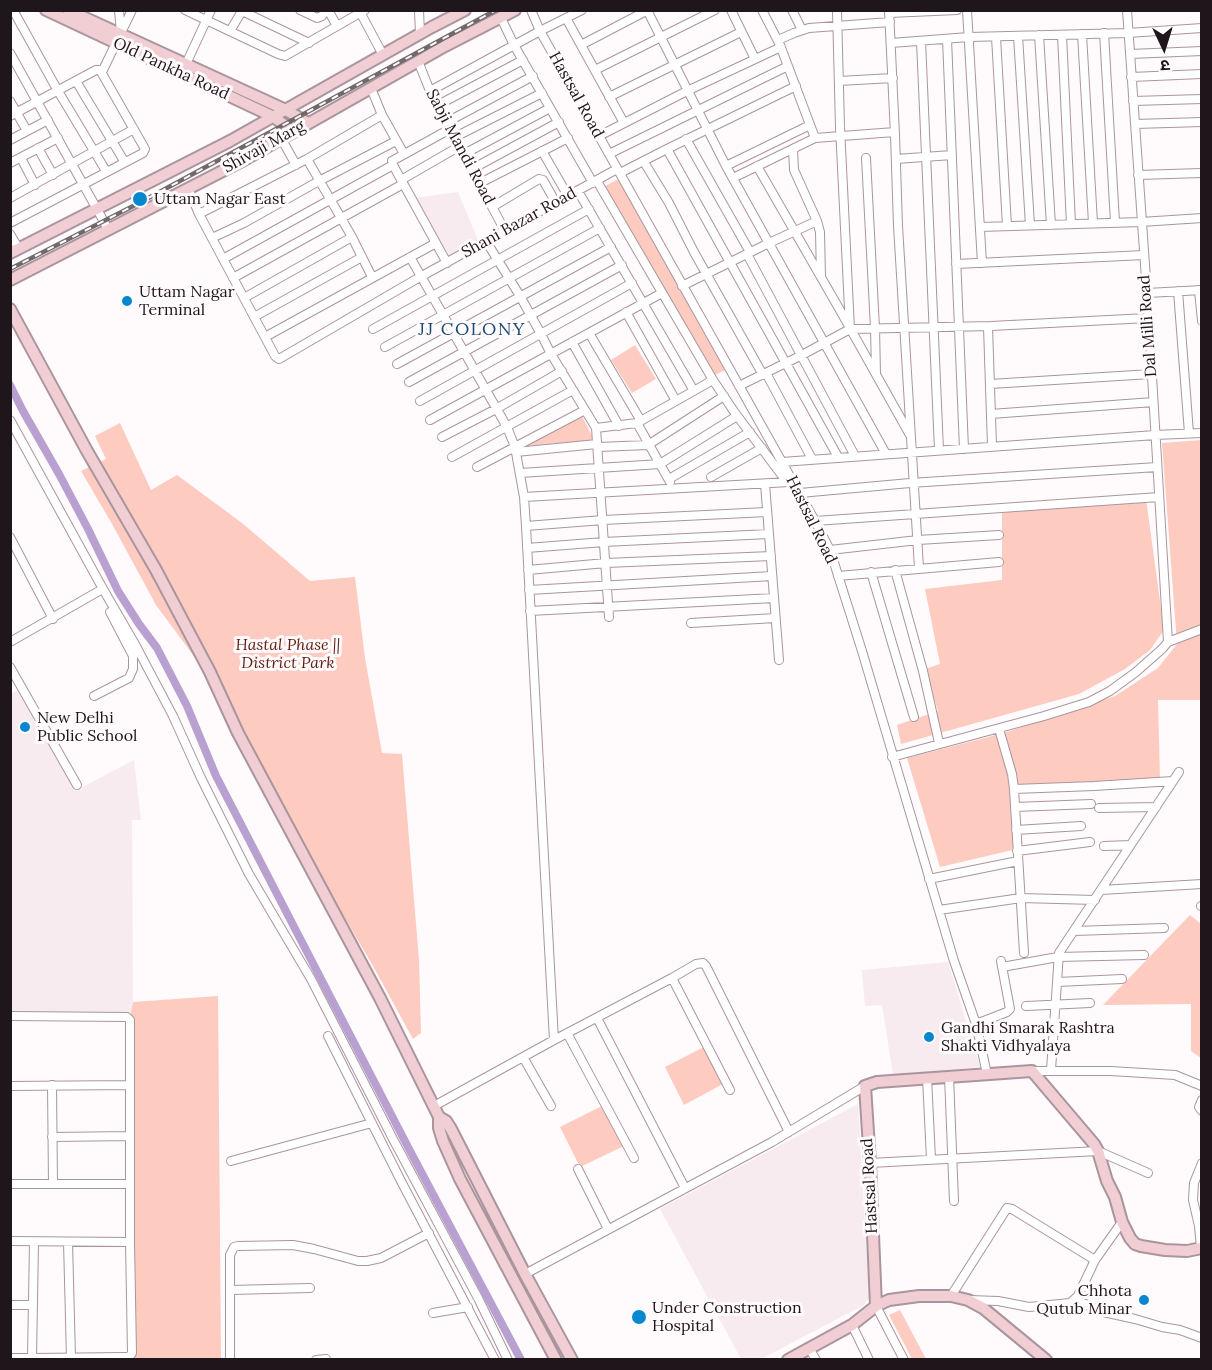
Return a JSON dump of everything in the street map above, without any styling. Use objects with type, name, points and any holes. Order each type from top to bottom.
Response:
[{"type":"street","points":[[12,10],[106,171]]},
{"type":"street","name":"Old Pankha Road","points":[[46,10],[186,64],[286,110],[308,123]]},
{"type":"street","name":"Old Pankha Road","points":[[68,10],[119,39],[274,117],[293,132]]},
{"type":"street","points":[[119,10],[119,39]]},
{"type":"street","points":[[102,72],[132,10]]},
{"type":"street","points":[[185,10],[282,56],[309,44],[362,11],[383,55]]},
{"type":"street","points":[[186,64],[211,10]]},
{"type":"street","points":[[230,31],[242,10],[309,44]]},
{"type":"street","points":[[300,10],[317,18],[327,10],[337,26]]},
{"type":"street","points":[[419,10],[420,34]]},
{"type":"street","name":"Shivaji Marg","points":[[15,251],[230,141],[465,10]]},
{"type":"street","name":"Shivaji Marg","points":[[10,279],[244,160],[445,46],[515,10]]},
{"type":"street","name":"Hastsal Road","points":[[531,10],[540,31],[830,550],[954,961],[976,1024],[987,1074]]},
{"type":"street","points":[[430,91],[582,10]]},
{"type":"street","points":[[595,70],[715,10]]},
{"type":"street","points":[[730,10],[755,59]]},
{"type":"street","points":[[762,10],[779,44],[815,138]]},
{"type":"street","points":[[792,10],[802,30]]},
{"type":"street","points":[[837,10],[840,135],[850,329]]},
{"type":"street","points":[[599,136],[755,59],[802,30],[889,15],[957,10]]},
{"type":"street","points":[[967,10],[982,263]]},
{"type":"street","name":"Dal Milli Road","points":[[1127,10],[1168,642]]},
{"type":"street","points":[[648,11],[726,166],[885,454]]},
{"type":"street","name":"Hastsal Road","points":[[581,45],[648,11]]},
{"type":"street","points":[[889,15],[898,226],[919,568]]},
{"type":"street","points":[[501,18],[550,108],[713,380],[737,416],[790,482]]},
{"type":"street","points":[[567,18],[624,123]]},
{"type":"street","points":[[891,43],[969,37],[1128,33],[1202,28]]},
{"type":"street","points":[[609,97],[741,32]]},
{"type":"street","points":[[1104,33],[1115,222]]},
{"type":"street","points":[[1082,34],[1093,223]]},
{"type":"street","points":[[1040,35],[1051,225]]},
{"type":"street","points":[[1062,35],[1071,224]]},
{"type":"street","points":[[1018,36],[1030,225]]},
{"type":"street","points":[[996,37],[1007,226]]},
{"type":"street","points":[[947,39],[964,448]]},
{"type":"street","points":[[921,41],[939,450]]},
{"type":"street","points":[[1130,54],[1202,51]]},
{"type":"street","points":[[10,53],[108,229]]},
{"type":"street","points":[[438,105],[523,60]]},
{"type":"street","name":"Sabji Mandi Road","points":[[418,62],[430,91],[505,231]]},
{"type":"street","points":[[609,154],[788,66]]},
{"type":"street","points":[[10,223],[143,153],[145,149],[100,70],[96,70],[14,115]]},
{"type":"street","points":[[1131,77],[1202,74]]},
{"type":"street","points":[[447,262],[392,161],[448,125],[533,76]]},
{"type":"street","points":[[839,81],[892,78]]},
{"type":"street","points":[[76,81],[124,161]]},
{"type":"street","name":"Shani Bazar Road","points":[[265,337],[275,356],[282,359],[420,277],[568,196],[618,171],[644,162],[796,86]]},
{"type":"street","points":[[371,88],[382,115],[404,154]]},
{"type":"street","points":[[455,137],[542,93]]},
{"type":"street","points":[[1133,101],[1202,99]]},
{"type":"street","points":[[10,101],[14,115],[27,130]]},
{"type":"street","points":[[233,278],[402,182],[550,108]]},
{"type":"street","points":[[199,214],[296,165],[382,115]]},
{"type":"street","points":[[10,140],[48,120]]},
{"type":"street","points":[[472,169],[559,122]]},
{"type":"street","points":[[1135,124],[1202,122]]},
{"type":"street","points":[[726,166],[810,125]]},
{"type":"street","points":[[10,185],[13,196],[134,129]]},
{"type":"street","points":[[733,178],[815,138],[895,132]]},
{"type":"street","points":[[10,164],[58,138]]},
{"type":"street","points":[[281,138],[296,165]]},
{"type":"street","points":[[480,183],[568,138]]},
{"type":"street","points":[[686,139],[749,253],[855,456]]},
{"type":"street","points":[[212,238],[396,141]]},
{"type":"street","points":[[38,148],[53,175]]},
{"type":"street","points":[[667,149],[838,458]]},
{"type":"street","points":[[793,149],[794,170],[820,232],[821,278]]},
{"type":"street","points":[[542,151],[568,196]]},
{"type":"street","points":[[896,159],[952,155]]},
{"type":"street","points":[[21,158],[35,184]]},
{"type":"street","points":[[866,158],[876,376]]},
{"type":"street","points":[[307,159],[372,277]]},
{"type":"street","points":[[644,162],[812,459]]},
{"type":"street","points":[[223,259],[393,165]]},
{"type":"street","points":[[757,166],[911,437]]},
{"type":"street","points":[[1138,175],[1202,172]]},
{"type":"street","points":[[492,207],[539,179],[543,180],[556,203]]},
{"type":"street","points":[[188,188],[199,214],[265,337],[436,243]]},
{"type":"street","points":[[578,191],[694,391]]},
{"type":"street","points":[[373,329],[589,209]]},
{"type":"street","points":[[980,227],[1202,218]]},
{"type":"street","points":[[682,286],[817,222]]},
{"type":"street","points":[[386,347],[600,228]]},
{"type":"street","points":[[10,234],[15,251]]},
{"type":"street","points":[[244,298],[352,237]]},
{"type":"street","points":[[486,241],[596,428],[609,617]]},
{"type":"street","points":[[397,364],[610,247]]},
{"type":"street","points":[[956,264],[1144,255]]},
{"type":"street","points":[[254,317],[362,257]]},
{"type":"street","points":[[410,257],[507,428],[516,450],[524,497],[526,526],[554,1040]]},
{"type":"street","points":[[409,382],[622,266]]},
{"type":"street","points":[[420,401],[632,284]]},
{"type":"street","points":[[1147,293],[1200,290],[1202,321]]},
{"type":"street","points":[[1178,291],[1189,433]]},
{"type":"street","points":[[430,420],[662,293]]},
{"type":"street","points":[[10,309],[81,441],[156,570],[205,662],[238,733],[380,998],[439,1117],[439,1128],[443,1141],[460,1179],[556,1359]]},
{"type":"street","points":[[626,312],[676,402]]},
{"type":"street","points":[[739,386],[825,344],[850,329],[988,327],[1148,318]]},
{"type":"street","points":[[988,327],[992,446]]},
{"type":"street","points":[[589,333],[639,422],[648,445],[674,488]]},
{"type":"street","points":[[572,342],[619,426]]},
{"type":"street","points":[[442,437],[562,371]]},
{"type":"street","points":[[990,384],[1151,374]]},
{"type":"street","points":[[596,428],[639,422],[713,380]]},
{"type":"street","points":[[452,457],[573,390]]},
{"type":"street","points":[[516,450],[648,445],[724,396]]},
{"type":"street","points":[[991,414],[1153,402]]},
{"type":"street","points":[[477,466],[516,450],[585,410]]},
{"type":"street","points":[[520,473],[660,464],[737,416]]},
{"type":"street","points":[[10,420],[136,645],[249,874],[311,979],[508,1359]]},
{"type":"street","points":[[10,429],[133,656],[133,669],[129,678],[94,696]]},
{"type":"street","points":[[669,479],[750,432]]},
{"type":"street","points":[[782,462],[1202,433]]},
{"type":"street","points":[[711,477],[762,448]]},
{"type":"street","points":[[800,493],[1157,466]]},
{"type":"street","points":[[524,497],[790,482]]},
{"type":"street","points":[[765,484],[779,660]]},
{"type":"street","points":[[815,521],[1159,497]]},
{"type":"street","points":[[526,526],[767,512]]},
{"type":"street","points":[[527,548],[769,534]]},
{"type":"street","points":[[830,550],[918,540],[999,535]]},
{"type":"street","points":[[10,537],[53,619]]},
{"type":"street","points":[[528,570],[606,563],[771,556]]},
{"type":"street","points":[[838,576],[999,562]]},
{"type":"street","points":[[895,570],[923,671],[939,743]]},
{"type":"street","points":[[871,572],[914,717]]},
{"type":"street","points":[[529,590],[772,576]]},
{"type":"street","points":[[10,642],[99,591]]},
{"type":"street","points":[[530,610],[774,598]]},
{"type":"street","points":[[691,623],[775,618]]},
{"type":"street","points":[[892,757],[999,729],[1100,697],[1136,672],[1168,642],[1202,629]]},
{"type":"street","points":[[10,667],[77,785]]},
{"type":"street","points":[[999,729],[1014,789],[1024,953]]},
{"type":"street","points":[[1051,1070],[1058,957],[1179,772]]},
{"type":"street","points":[[1014,789],[1173,781]]},
{"type":"street","points":[[1016,807],[1156,807]]},
{"type":"street","points":[[1016,830],[1081,826]]},
{"type":"street","points":[[1017,851],[1090,842]]},
{"type":"street","points":[[1104,846],[1130,845]]},
{"type":"street","points":[[929,879],[1018,861]]},
{"type":"street","points":[[1101,890],[1202,885]]},
{"type":"street","points":[[939,910],[1021,898],[1095,900]]},
{"type":"street","points":[[1074,931],[1164,928]]},
{"type":"street","points":[[976,1024],[1010,1009],[1001,964],[1058,957],[1144,955]]},
{"type":"street","points":[[434,1106],[696,964],[703,963],[789,1132]]},
{"type":"street","points":[[672,978],[730,1090]]},
{"type":"street","points":[[1057,982],[1122,980]]},
{"type":"street","points":[[1026,1006],[1090,1003]]},
{"type":"street","points":[[10,1016],[129,1017],[132,1350],[131,1355],[126,1357],[10,1358]]},
{"type":"street","points":[[597,1018],[685,1188]]},
{"type":"street","points":[[567,1033],[634,1158]]},
{"type":"street","points":[[328,1036],[495,1359]]},
{"type":"street","points":[[523,1057],[551,1106]]},
{"type":"street","points":[[525,1274],[772,1142],[865,1086],[877,1082],[1051,1070],[1175,1075],[1202,1086]]},
{"type":"street","points":[[1032,1071],[1094,1144],[1115,1197],[1122,1222],[1135,1244],[1179,1251],[1201,1248],[1193,1200],[1194,1183],[1202,1163]]},
{"type":"street","points":[[949,1076],[954,1201]]},
{"type":"street","points":[[927,1078],[931,1159]]},
{"type":"street","points":[[52,1085],[53,1184]]},
{"type":"street","points":[[10,1086],[130,1085]]},
{"type":"street","name":"Hastsal Road","points":[[865,1086],[876,1306]]},
{"type":"street","points":[[1202,1100],[1199,1107],[1202,1111]]},
{"type":"street","points":[[439,1117],[451,1128],[525,1274],[572,1359]]},
{"type":"street","points":[[231,1161],[372,1123]]},
{"type":"street","points":[[52,1137],[130,1136]]},
{"type":"street","points":[[870,1162],[1098,1151],[1148,1173]]},
{"type":"street","points":[[578,1168],[608,1229]]},
{"type":"street","points":[[10,1184],[130,1184]]},
{"type":"street","points":[[951,1296],[1006,1209],[1009,1208],[1095,1260]]},
{"type":"street","points":[[788,1359],[852,1325],[876,1306],[889,1300],[919,1296],[951,1296],[1029,1307],[1064,1304],[1078,1296],[1095,1260],[1122,1222]]},
{"type":"street","points":[[230,1359],[230,1255],[236,1246],[302,1246],[358,1261],[381,1258],[429,1233]]},
{"type":"street","points":[[10,1241],[130,1242]]},
{"type":"street","points":[[27,1359],[33,1305],[34,1242]]},
{"type":"street","points":[[68,1242],[71,1358]]},
{"type":"street","points":[[230,1290],[310,1288]]},
{"type":"street","points":[[1075,1299],[1099,1311],[1180,1330],[1202,1338]]},
{"type":"street","points":[[968,1300],[982,1308],[1046,1359]]},
{"type":"street","points":[[10,1305],[33,1305]]},
{"type":"street","points":[[876,1306],[904,1359]]},
{"type":"street","points":[[433,1313],[468,1307]]},
{"type":"street","points":[[852,1325],[869,1359]]},
{"type":"street","points":[[809,1348],[816,1359]]},
{"type":"street","points":[[316,1359],[326,1359]]},
{"type":"shaded area","points":[[458,192],[478,240],[449,255],[415,198]]},
{"type":"shaded area","points":[[19,690],[75,791],[134,760],[141,820],[132,820],[133,1002],[131,1012],[11,1013],[10,694]]},
{"type":"shaded area","name":"Gandhi Smarak Rashtra Shakti Vidhyalaya","points":[[948,962],[980,1067],[893,1075],[882,1005],[865,1006],[862,970]]},
{"type":"shaded area","points":[[858,1104],[869,1297],[864,1305],[761,1359],[741,1359],[660,1209]]},
{"type":"green space","points":[[619,179],[725,370],[711,377],[603,187]]},
{"type":"green space","points":[[635,345],[656,379],[632,393],[611,360]]},
{"type":"green space","points":[[581,414],[594,440],[525,446]]},
{"type":"green space","name":"Hastal Phase || District Park","points":[[120,423],[151,490],[177,475],[242,523],[310,581],[355,577],[365,658],[382,753],[402,754],[419,960],[421,1033],[413,1039],[255,762],[230,705],[156,605],[81,471],[106,459],[95,436]]},
{"type":"green space","points":[[1201,440],[1201,700],[1158,700],[1160,780],[1017,789],[1021,848],[940,867],[907,758],[1004,733],[1115,696],[1158,668],[1177,644],[1162,443]]},
{"type":"green space","points":[[1146,499],[1164,630],[1150,650],[1125,669],[1079,694],[901,744],[897,725],[938,711],[925,669],[940,664],[925,589],[1002,580],[1002,511]]},
{"type":"green space","points":[[1190,915],[1201,924],[1201,1058],[1191,1051],[1191,1004],[1103,1005]]},
{"type":"green space","points":[[218,996],[221,1359],[133,1359],[131,1012],[133,1002]]},
{"type":"green space","points":[[704,1047],[723,1084],[684,1105],[665,1067]]},
{"type":"green space","points":[[604,1105],[624,1146],[580,1167],[560,1127]]},
{"type":"green space","points":[[900,1310],[926,1359],[912,1359],[889,1315]]},
{"type":"waterway","points":[[10,385],[88,529],[118,591],[157,648],[187,706],[216,776],[521,1360]]},
{"type":"railway","points":[[10,269],[141,202],[496,10]]},
{"type":"place","name":"Uttam Nagar East","points":[[140,199]]},
{"type":"place","name":"Uttam Nagar Terminal","points":[[127,301]]},
{"type":"place","name":"New Delhi Public School","points":[[25,727]]},
{"type":"place","name":"Gandhi Smarak Rashtra Shakti Vidhyalaya","points":[[929,1037]]},
{"type":"place","name":"Chhota Qutub Minar","points":[[1144,1300]]},
{"type":"place","name":"Under Construction Hospital","points":[[639,1317]]},
{"type":"district","name":"JJ COLONY","points":[[472,330]]}]
